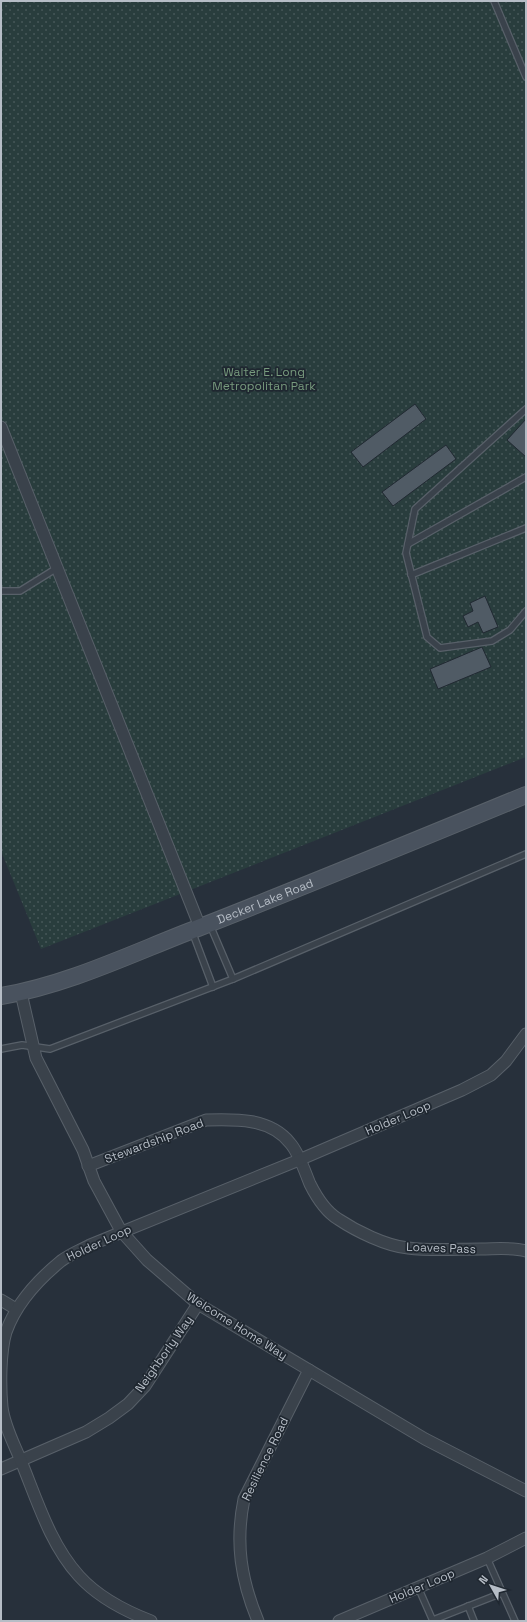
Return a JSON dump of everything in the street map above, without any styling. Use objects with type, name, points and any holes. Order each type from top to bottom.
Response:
[{"type":"main road","name":"Decker Lake Road","points":[[1,996],[21,993],[70,978],[526,795]]},
{"type":"street","points":[[1,427],[200,927]]},
{"type":"street","name":"Welcome Home Way","points":[[21,993],[36,1058],[83,1150],[94,1181],[121,1231],[147,1260],[198,1304],[425,1439],[526,1491]]},
{"type":"street","name":"Holder Loop","points":[[151,1621],[128,1612],[80,1578],[65,1560],[51,1532],[9,1432],[2,1408],[2,1357],[6,1332],[16,1309],[39,1282],[62,1260],[121,1231],[299,1160],[462,1090],[491,1075],[506,1061],[526,1034]]},
{"type":"street","name":"Stewardship Road","points":[[88,1166],[206,1120],[226,1119],[253,1122],[268,1126],[281,1134],[292,1145],[299,1160]]},
{"type":"street","name":"Loaves Pass","points":[[299,1160],[314,1192],[323,1206],[337,1219],[379,1240],[408,1248],[507,1249],[526,1251]]},
{"type":"street","points":[[1,1300],[16,1309]]},
{"type":"street","name":"Neighborly Way","points":[[1,1469],[86,1432],[128,1404],[145,1386],[198,1304]]},
{"type":"street","name":"Resilience Road","points":[[258,1621],[249,1599],[243,1577],[239,1522],[244,1499],[309,1370]]},
{"type":"street","name":"Holder Loop","points":[[339,1621],[487,1558],[526,1538]]},
{"type":"lane","points":[[494,1],[526,77]]},
{"type":"lane","points":[[526,408],[415,509],[406,553],[427,638],[440,648],[492,641],[510,630],[526,611]]},
{"type":"lane","points":[[408,544],[526,477]]},
{"type":"lane","points":[[411,575],[526,528]]},
{"type":"lane","points":[[1,591],[20,591],[58,568]]},
{"type":"lane","points":[[1,1049],[22,1045],[50,1049],[233,979],[526,854]]},
{"type":"lane","points":[[200,927],[233,979]]},
{"type":"lane","points":[[200,927],[213,987]]},
{"type":"lane","points":[[487,1558],[515,1621]]},
{"type":"lane","points":[[418,1587],[433,1621],[502,1593]]},
{"type":"lane","points":[[468,1606],[474,1621]]},
{"type":"green space","name":"Walter E. Long Metropolitan Park","points":[[1,1],[526,1],[526,757],[41,949],[1,851]]},
{"type":"building","points":[[415,404],[426,419],[363,467],[351,452]]},
{"type":"building","points":[[526,419],[526,457],[507,440]]},
{"type":"building","points":[[446,445],[456,459],[393,506],[382,492]]},
{"type":"building","points":[[485,596],[498,627],[483,633],[478,622],[468,627],[463,616],[473,611],[470,603]]},
{"type":"building","points":[[482,647],[491,667],[438,689],[430,669]]}]
